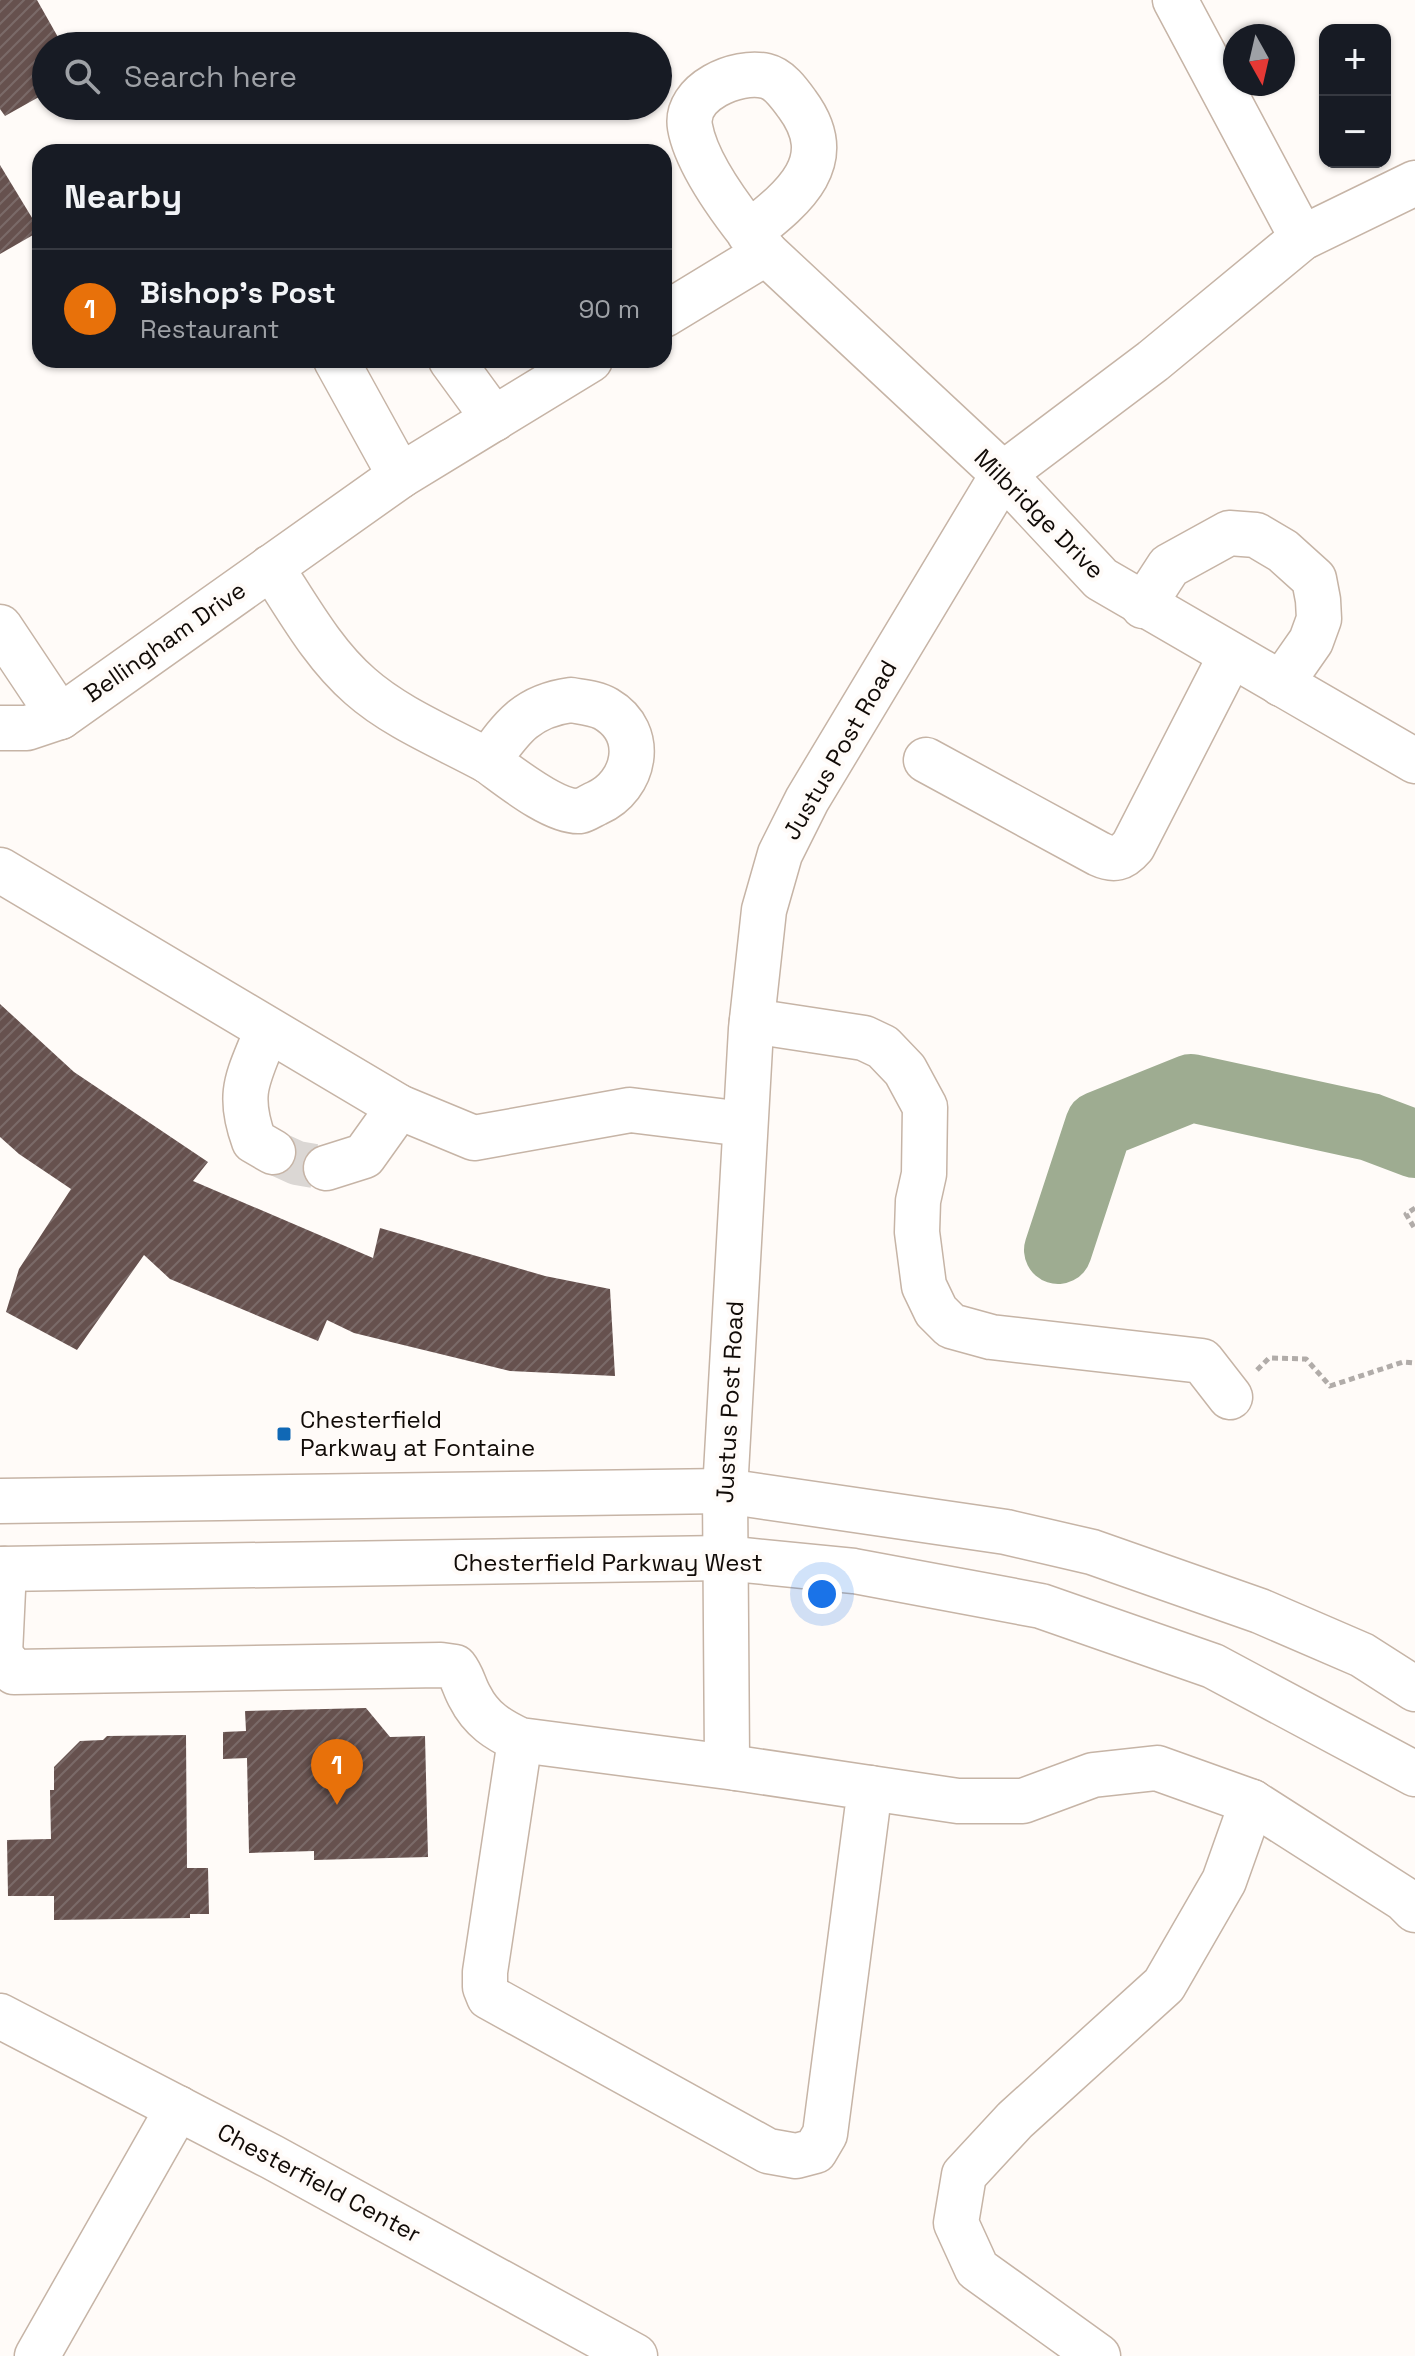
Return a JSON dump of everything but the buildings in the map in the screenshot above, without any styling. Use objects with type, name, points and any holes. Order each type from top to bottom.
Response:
[{"type":"street","points":[[1175,0],[1302,238]]},
{"type":"street","name":"Justus Post Road","points":[[736,1768],[727,1759],[725,1491],[752,1021],[764,910],[780,854],[807,800],[1003,474],[1153,361],[1302,238],[1415,183]]},
{"type":"street","name":"Milbridge Drive","points":[[672,309],[758,243],[1003,474],[1101,579],[1415,761]]},
{"type":"street","points":[[340,368],[400,476]]},
{"type":"street","points":[[457,368],[494,419]]},
{"type":"street","name":"Bellingham Drive","points":[[0,728],[27,728],[60,717],[400,476],[577,368]]},
{"type":"street","points":[[1143,606],[1169,566],[1180,559],[1229,533],[1256,535],[1283,551],[1314,579],[1318,600],[1319,619],[1311,641],[1281,684]]},
{"type":"street","name":"Bellingham Drive","points":[[271,567],[329,653],[360,687],[393,709],[488,761]]},
{"type":"street","name":"Bellingham Drive","points":[[0,627],[60,717]]},
{"type":"street","points":[[926,760],[1099,854],[1110,859],[1125,856],[1133,846],[1231,655]]},
{"type":"street","points":[[4,879],[399,1107],[474,1138],[630,1110],[744,1124]]},
{"type":"street","points":[[752,1021],[864,1038],[883,1047],[905,1070],[925,1107],[924,1174],[918,1201],[917,1232],[924,1286],[936,1311],[951,1326],[991,1337],[1202,1361],[1230,1397]]},
{"type":"street","points":[[267,1030],[244,1089],[244,1115],[254,1141],[273,1152]]},
{"type":"street","points":[[326,1168],[364,1156],[399,1107]]},
{"type":"street","points":[[0,1501],[725,1491],[1006,1532],[1092,1552],[1275,1617],[1362,1655],[1415,1689]]},
{"type":"street","name":"Chesterfield Parkway West","points":[[2,1569],[724,1558],[854,1571],[1041,1606],[1213,1666],[1415,1774]]},
{"type":"street","points":[[2,1569],[0,1668],[14,1672],[441,1665],[455,1667],[484,1718],[498,1730],[520,1740],[958,1801],[1023,1801],[1093,1775],[1157,1768],[1252,1802],[1404,1899],[1415,1910]]},
{"type":"street","points":[[520,1740],[485,1972],[489,1997],[768,2151],[796,2156],[815,2151],[825,2134],[870,1788]]},
{"type":"street","points":[[1098,2356],[977,2269],[956,2223],[964,2175],[1015,2120],[1164,1985],[1224,1881],[1252,1802]]},
{"type":"street","name":"Chesterfield Center","points":[[0,2016],[272,2157],[635,2356]]},
{"type":"street","points":[[37,2356],[178,2108]]},
{"type":"path","points":[[1415,1208],[1406,1214],[1415,1229]]},
{"type":"path","points":[[1230,1397],[1269,1358],[1306,1359],[1330,1386],[1403,1362],[1415,1363]]},
{"type":"waterway","points":[[1058,1250],[1099,1125],[1191,1088],[1370,1127],[1415,1144]]},
{"type":"tunnel","points":[[273,1152],[297,1163],[326,1168]]},
{"type":"place","name":"Chesterfield Parkway at Fontaine","points":[[284,1434]]},
{"type":"place","name":"Bishop's Post","points":[[337,1805]]}]
